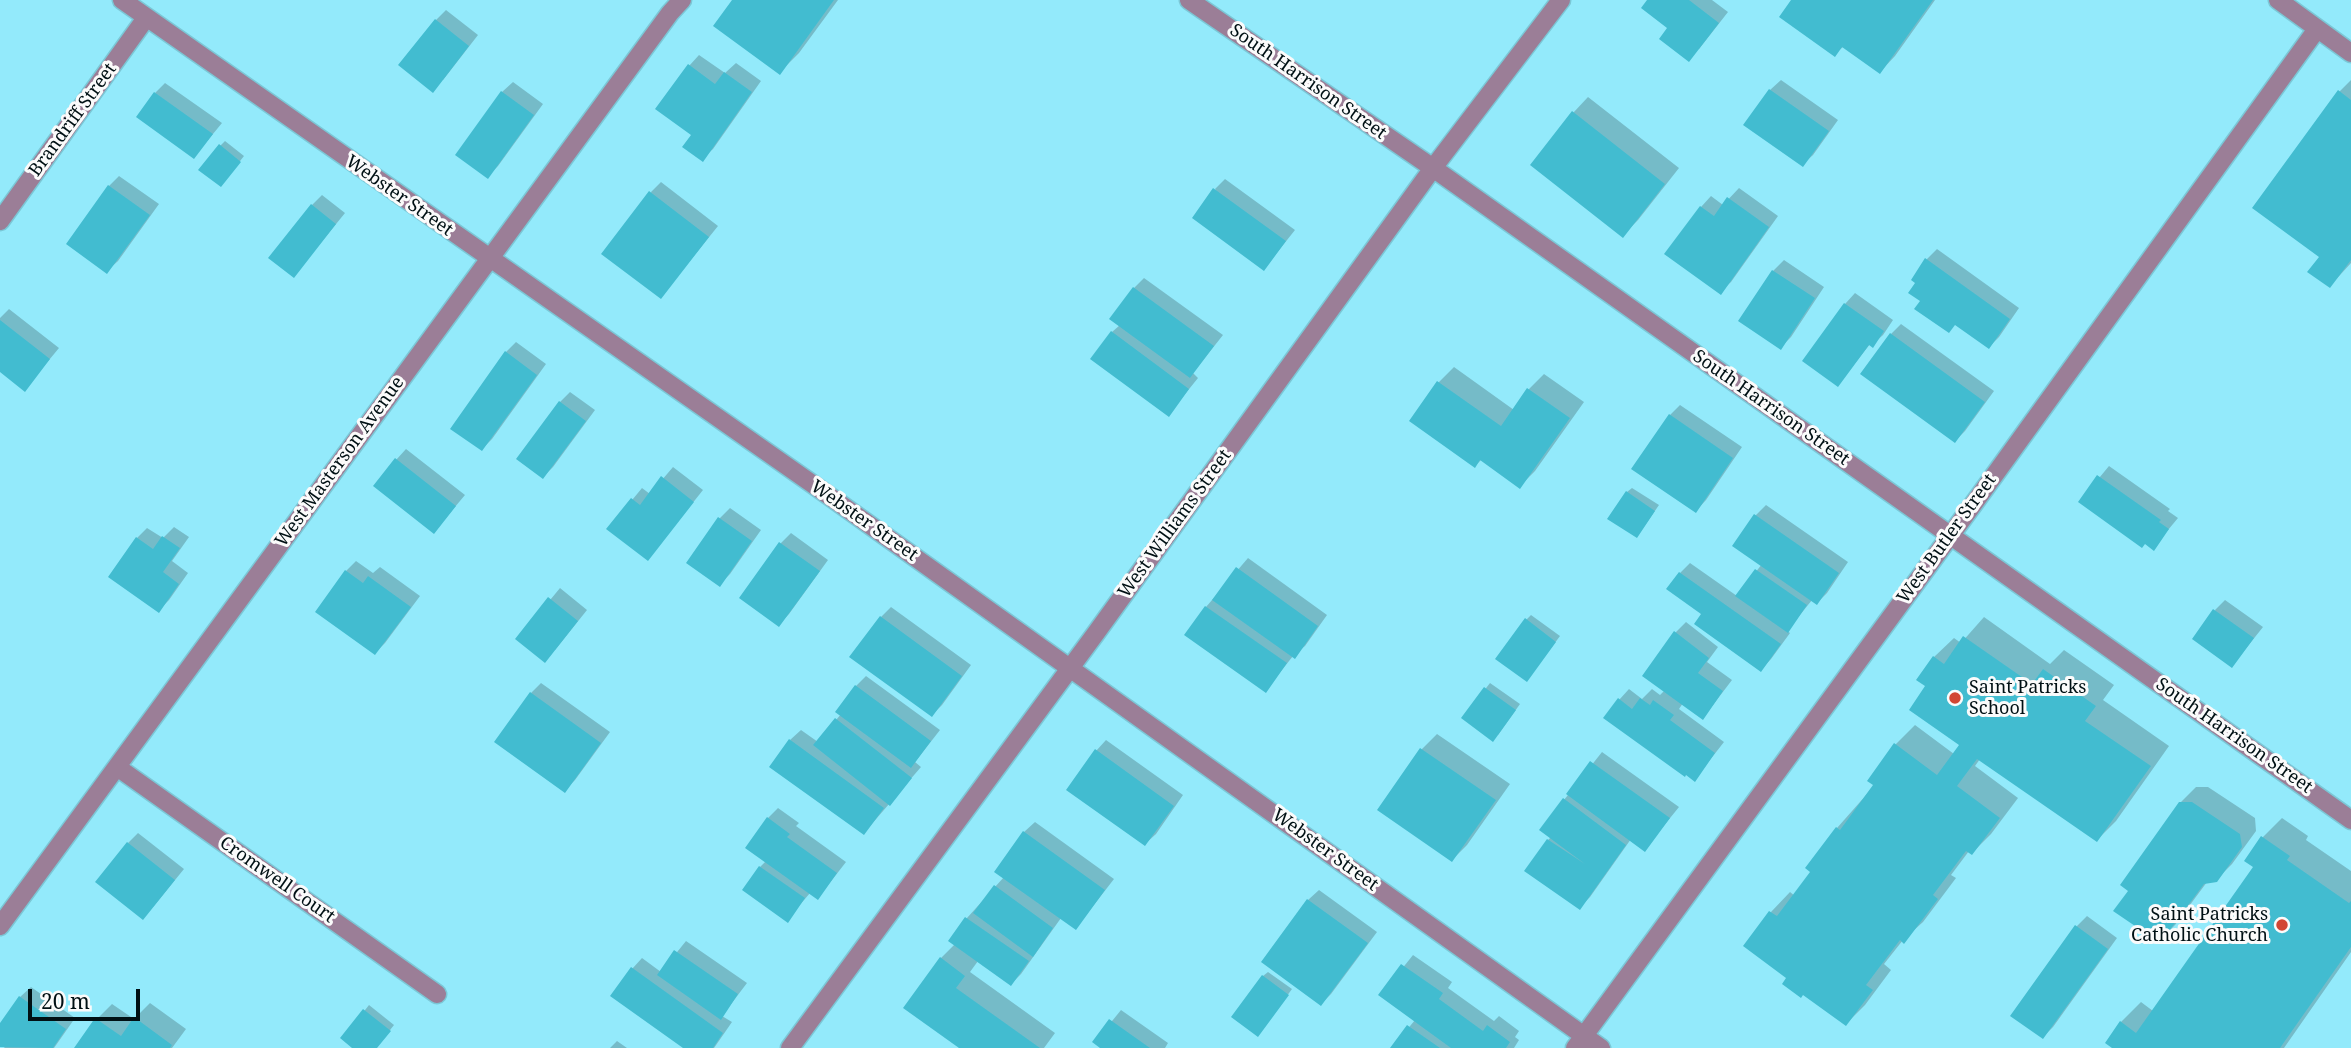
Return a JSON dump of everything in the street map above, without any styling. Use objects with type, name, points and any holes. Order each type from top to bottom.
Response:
[{"type":"street","name":"Webster Street","points":[[122,0],[1071,667],[1579,1042],[1601,1048]]},
{"type":"street","name":"West Masterson Avenue","points":[[0,926],[682,0]]},
{"type":"street","name":"South Harrison Street","points":[[1189,0],[1433,168],[2351,820]]},
{"type":"street","name":"West Williams Street","points":[[790,1048],[1071,667],[1433,168],[1561,0]]},
{"type":"street","points":[[2278,0],[2351,52]]},
{"type":"street","name":"Brandriff Street","points":[[0,221],[146,18]]},
{"type":"street","name":"West Butler Street","points":[[1579,1042],[2316,29]]},
{"type":"street","name":"Cromwell Court","points":[[117,767],[437,994]]},
{"type":"building","points":[[732,0],[834,0],[780,75],[713,26]]},
{"type":"building","points":[[1647,0],[1689,0],[1719,23],[1689,62],[1659,39],[1667,28],[1641,8]]},
{"type":"building","points":[[1791,0],[1933,0],[1880,74],[1842,47],[1835,57],[1779,17]]},
{"type":"building","points":[[435,19],[469,46],[433,93],[398,65]]},
{"type":"building","points":[[688,64],[715,84],[724,72],[752,92],[703,162],[682,147],[691,135],[655,109]]},
{"type":"building","points":[[1769,89],[1829,131],[1803,167],[1743,125]]},
{"type":"building","points":[[2338,90],[2351,100],[2351,260],[2330,288],[2307,272],[2319,257],[2252,208]]},
{"type":"building","points":[[501,91],[534,115],[488,179],[455,155]]},
{"type":"building","points":[[154,92],[213,134],[194,159],[136,117]]},
{"type":"building","points":[[1572,111],[1665,184],[1623,238],[1530,165]]},
{"type":"building","points":[[219,144],[241,162],[221,187],[198,170]]},
{"type":"building","points":[[108,185],[150,215],[107,274],[66,244]]},
{"type":"building","points":[[1213,188],[1286,241],[1264,271],[1192,218]]},
{"type":"building","points":[[649,191],[709,237],[661,299],[601,254]]},
{"type":"building","points":[[1727,197],[1769,227],[1721,295],[1664,254],[1700,206],[1714,216]]},
{"type":"building","points":[[311,204],[336,224],[294,278],[268,258]]},
{"type":"building","points":[[1925,258],[2010,319],[1989,349],[1955,325],[1949,333],[1914,309],[1920,301],[1908,293],[1915,283],[1911,280]]},
{"type":"building","points":[[1772,270],[1815,298],[1781,350],[1738,321]]},
{"type":"building","points":[[1133,287],[1214,346],[1190,378],[1109,319]]},
{"type":"building","points":[[1844,303],[1884,331],[1873,348],[1869,345],[1838,387],[1802,361]]},
{"type":"building","points":[[0,320],[50,359],[25,392],[0,372]]},
{"type":"building","points":[[1111,331],[1189,389],[1169,417],[1090,359]]},
{"type":"building","points":[[1890,333],[1985,402],[1955,443],[1860,374]]},
{"type":"building","points":[[505,351],[537,375],[482,451],[450,429]]},
{"type":"building","points":[[1437,381],[1501,426],[1527,388],[1570,418],[1520,489],[1480,460],[1475,468],[1409,421]]},
{"type":"building","points":[[559,401],[586,421],[543,479],[516,459]]},
{"type":"building","points":[[1669,414],[1733,458],[1696,513],[1631,469]]},
{"type":"building","points":[[395,458],[456,506],[434,534],[373,486]]},
{"type":"building","points":[[2097,475],[2161,520],[2159,522],[2169,529],[2154,551],[2145,544],[2142,548],[2078,502]]},
{"type":"building","points":[[661,476],[694,502],[648,561],[606,529],[631,498],[640,505]]},
{"type":"building","points":[[1626,491],[1655,511],[1637,538],[1607,519]]},
{"type":"building","points":[[1754,514],[1839,573],[1817,605],[1732,546]]},
{"type":"building","points":[[718,517],[752,541],[720,587],[686,563]]},
{"type":"building","points":[[162,536],[180,548],[163,572],[179,584],[159,613],[108,577],[136,537],[153,549]]},
{"type":"building","points":[[779,542],[820,571],[779,627],[739,598]]},
{"type":"building","points":[[1236,567],[1318,626],[1295,659],[1212,600]]},
{"type":"building","points":[[1755,569],[1807,605],[1788,633],[1735,596]]},
{"type":"building","points":[[345,570],[363,583],[368,576],[411,607],[375,655],[315,612]]},
{"type":"building","points":[[1679,572],[1781,644],[1761,672],[1694,624],[1701,614],[1666,589]]},
{"type":"building","points":[[548,597],[578,621],[545,663],[515,639]]},
{"type":"building","points":[[1205,606],[1287,663],[1266,693],[1184,635]]},
{"type":"building","points":[[2213,609],[2254,638],[2232,668],[2192,639]]},
{"type":"building","points":[[880,616],[962,676],[932,717],[849,657]]},
{"type":"building","points":[[1525,618],[1556,642],[1527,682],[1495,659]]},
{"type":"building","points":[[1674,631],[1709,658],[1698,673],[1723,691],[1703,720],[1642,676]]},
{"type":"building","points":[[1963,636],[2032,684],[2043,669],[2096,706],[2085,721],[2151,766],[2097,842],[1977,759],[1957,786],[2000,818],[1972,855],[1966,851],[1933,895],[1938,899],[1904,944],[1900,940],[1866,985],[1873,990],[1846,1026],[1803,995],[1801,998],[1782,984],[1786,978],[1743,946],[1769,911],[1777,916],[1810,872],[1805,868],[1836,827],[1840,830],[1873,785],[1867,781],[1894,743],[1937,775],[1959,745],[1909,710],[1925,686],[1916,680],[1933,656],[1944,664]]},
{"type":"building","points":[[855,685],[931,741],[911,768],[835,712]]},
{"type":"building","points":[[1484,687],[1516,710],[1493,742],[1461,718]]},
{"type":"building","points":[[530,692],[601,743],[565,793],[494,742]]},
{"type":"building","points":[[1618,698],[1632,709],[1640,698],[1650,705],[1653,700],[1674,715],[1670,720],[1715,753],[1695,782],[1603,718]]},
{"type":"building","points":[[835,718],[912,778],[890,806],[813,745]]},
{"type":"building","points":[[789,739],[884,808],[864,835],[769,767]]},
{"type":"building","points":[[1420,748],[1496,800],[1452,862],[1377,810]]},
{"type":"building","points":[[1095,749],[1174,806],[1145,846],[1066,790]]},
{"type":"building","points":[[1590,761],[1670,818],[1645,852],[1566,794]]},
{"type":"building","points":[[1563,798],[1626,845],[1580,910],[1524,871],[1547,839],[1585,864],[1539,830]]},
{"type":"building","points":[[2179,802],[2192,802],[2240,834],[2242,847],[2217,882],[2204,884],[2160,943],[2113,911],[2128,891],[2120,885]]},
{"type":"building","points":[[767,817],[790,834],[787,837],[837,873],[818,900],[745,848]]},
{"type":"building","points":[[1023,831],[1105,890],[1076,930],[994,872]]},
{"type":"building","name":"Saint Patricks Catholic Church","points":[[2261,836],[2290,856],[2287,860],[2349,903],[2351,901],[2351,947],[2280,1048],[2112,1048],[2105,1043],[2120,1021],[2136,1033],[2253,867],[2244,861]]},
{"type":"building","points":[[127,842],[175,880],[143,920],[95,882]]},
{"type":"building","points":[[759,866],[805,898],[788,923],[742,890]]},
{"type":"building","points":[[994,885],[1053,928],[1033,957],[973,913]]},
{"type":"building","points":[[1307,899],[1368,943],[1321,1006],[1261,962]]},
{"type":"building","points":[[965,917],[1029,961],[1011,986],[948,941]]},
{"type":"building","points":[[2075,925],[2108,949],[2043,1039],[2010,1016]]},
{"type":"building","points":[[674,950],[738,994],[721,1020],[657,975]]},
{"type":"building","points":[[940,957],[965,976],[956,988],[1040,1048],[959,1048],[903,1008]]},
{"type":"building","points":[[1401,964],[1443,993],[1439,999],[1483,1031],[1487,1025],[1510,1042],[1506,1048],[1451,1048],[1378,995]]},
{"type":"building","points":[[631,967],[723,1033],[713,1048],[683,1048],[610,996]]},
{"type":"building","points":[[1262,975],[1289,995],[1258,1037],[1231,1017]]},
{"type":"building","points":[[19,996],[66,1029],[53,1048],[0,1047],[0,1023]]},
{"type":"building","points":[[363,1009],[391,1031],[377,1048],[352,1048],[340,1038]]},
{"type":"building","points":[[134,1017],[172,1045],[170,1048],[74,1048],[95,1018],[121,1036]]},
{"type":"building","points":[[1109,1019],[1150,1048],[1100,1048],[1092,1042]]},
{"type":"building","points":[[1407,1025],[1440,1048],[1390,1048]]},
{"type":"place","name":"Saint Patricks School","points":[[1955,698]]},
{"type":"place","name":"Saint Patricks Catholic Church","points":[[2282,925]]}]
